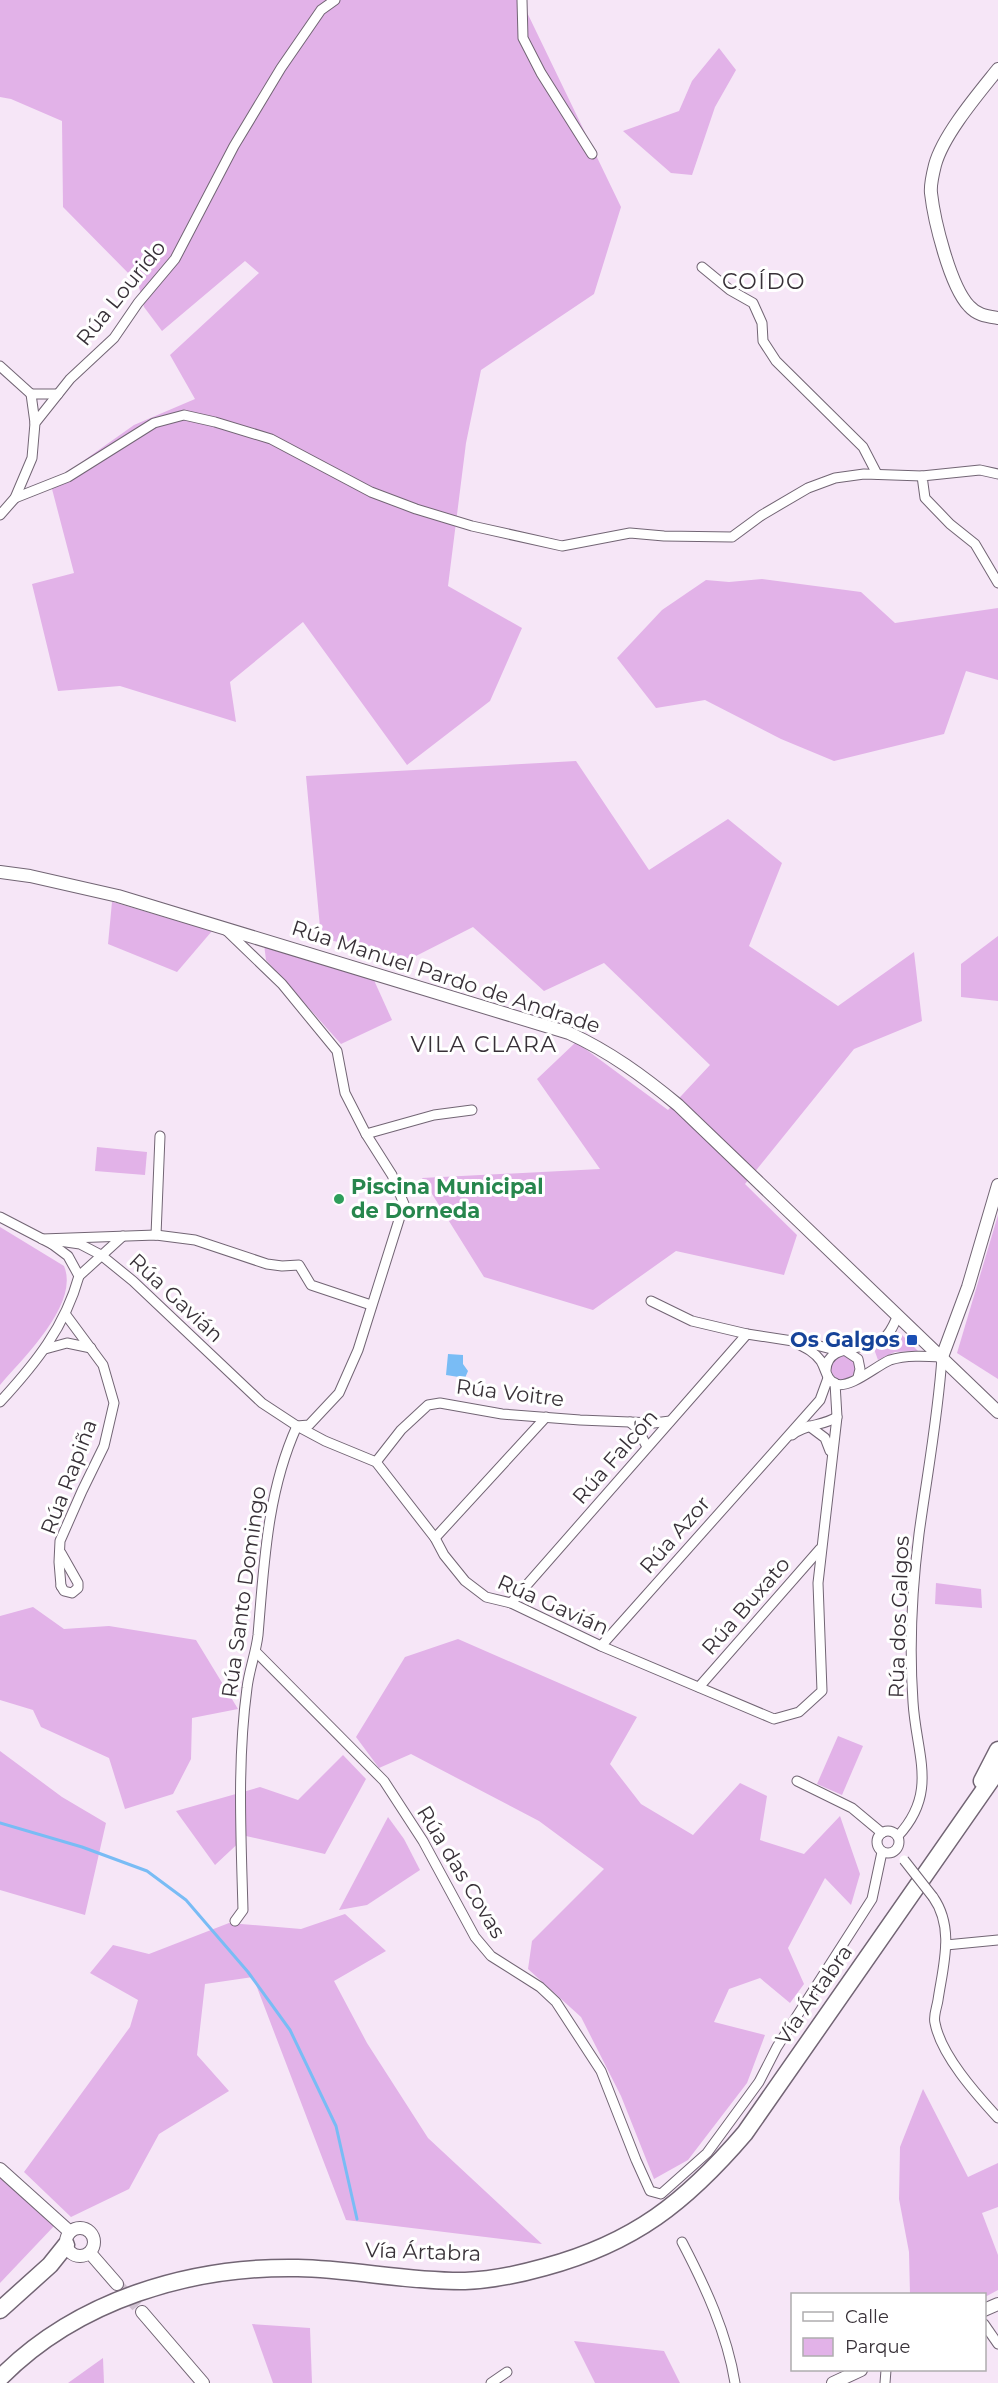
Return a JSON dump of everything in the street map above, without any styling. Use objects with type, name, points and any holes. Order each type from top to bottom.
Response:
[{"type":"highway","points":[[971,1808],[998,1750]]},
{"type":"highway","name":"Vía Ártabra","points":[[0,2378],[38,2346],[82,2318],[118,2300],[184,2278],[237,2270],[299,2268],[465,2281],[522,2273],[571,2260],[641,2229],[682,2199],[718,2165],[745,2133],[998,1770]]},
{"type":"highway","points":[[971,1808],[998,1785]]},
{"type":"highway","points":[[0,2310],[50,2265],[68,2239]]},
{"type":"street","name":"Rúa Lourido","points":[[35,423],[70,379],[114,338],[138,303],[175,259],[234,146],[281,68],[321,10],[334,0]]},
{"type":"street","points":[[522,0],[523,38],[541,74],[592,154]]},
{"type":"street","points":[[998,69],[952,132],[935,164],[931,190],[936,223],[959,291],[968,305],[976,312],[998,318]]},
{"type":"street","points":[[702,267],[730,290],[753,303],[762,323],[763,341],[776,360],[863,447],[877,474]]},
{"type":"street","points":[[0,366],[31,394],[35,423],[32,458],[15,498],[0,515]]},
{"type":"street","points":[[31,394],[58,394]]},
{"type":"street","points":[[15,498],[68,477],[154,423],[184,415],[270,439],[371,492],[416,509],[472,526],[562,546],[630,533],[732,537],[762,514],[808,488],[835,478],[877,474],[922,476],[980,470],[998,474]]},
{"type":"street","points":[[922,476],[925,498],[950,524],[975,544],[998,583]]},
{"type":"street","name":"Rúa Manuel Pardo de Andrade","points":[[0,873],[30,876],[118,896],[223,926],[569,1033],[601,1048],[641,1073],[678,1105],[998,1412]]},
{"type":"street","points":[[223,926],[282,984],[337,1051],[345,1093],[366,1134],[392,1175],[404,1204],[358,1350],[339,1393],[309,1425],[297,1426]]},
{"type":"street","points":[[366,1134],[434,1115],[472,1110]]},
{"type":"street","points":[[156,1235],[160,1136]]},
{"type":"street","points":[[794,1342],[810,1350],[821,1360],[830,1378],[849,1384],[892,1359],[920,1356],[942,1357],[968,1287],[998,1185]]},
{"type":"street","points":[[0,1217],[52,1244],[68,1256],[79,1276]]},
{"type":"street","points":[[42,1239],[156,1235],[195,1240],[267,1264],[299,1265],[311,1285],[371,1305]]},
{"type":"street","points":[[0,1402],[45,1349],[66,1315],[79,1276],[123,1236]]},
{"type":"street","name":"Rúa Gavián","points":[[52,1244],[59,1241],[80,1244],[101,1255],[133,1281],[261,1402],[325,1441],[376,1462],[465,1581],[486,1597],[511,1604],[601,1646],[774,1719],[799,1712],[822,1691],[818,1583],[820,1549],[837,1413],[849,1384]]},
{"type":"street","points":[[651,1301],[692,1321],[747,1334],[843,1351],[858,1359],[860,1369],[858,1377]]},
{"type":"street","name":"Rúa Rapiña","points":[[61,1553],[76,1578],[78,1586],[72,1593],[64,1591],[61,1586],[58,1562],[61,1553],[60,1541],[104,1446],[114,1403],[103,1365],[66,1315]]},
{"type":"street","points":[[830,1378],[827,1360],[843,1351],[868,1346],[883,1339],[891,1331],[898,1315]]},
{"type":"street","name":"Rúa Falcón","points":[[511,1604],[747,1334]]},
{"type":"street","points":[[45,1349],[67,1343],[91,1348]]},
{"type":"street","name":"Rúa dos Galgos","points":[[898,1836],[917,1810],[922,1789],[919,1737],[913,1704],[914,1589],[919,1534],[939,1399],[942,1357]]},
{"type":"street","name":"Rúa Gavián","points":[[830,1378],[837,1413]]},
{"type":"street","name":"Rúa Azor","points":[[601,1646],[820,1400],[830,1378]]},
{"type":"street","name":"Rúa Voitre","points":[[376,1462],[401,1430],[428,1405],[440,1403],[502,1414],[630,1422],[670,1421]]},
{"type":"street","name":"Rúa Azor","points":[[777,1448],[797,1431],[809,1426],[826,1424],[837,1413]]},
{"type":"street","points":[[435,1538],[546,1417]]},
{"type":"street","points":[[630,1422],[638,1429],[647,1447]]},
{"type":"street","name":"Rúa Santo Domingo","points":[[235,1921],[243,1910],[240,1776],[247,1686],[256,1652],[268,1522],[285,1453],[297,1426]]},
{"type":"street","points":[[809,1426],[825,1438],[831,1453]]},
{"type":"street","name":"Rúa Buxato","points":[[699,1687],[820,1549]]},
{"type":"street","name":"Rúa das Covas","points":[[256,1652],[384,1781],[423,1842],[475,1937],[491,1956],[540,1987],[556,2002],[602,2071],[650,2191],[661,2194],[707,2153],[753,2090],[777,2047],[872,1899],[882,1852]]},
{"type":"street","points":[[797,1781],[852,1808],[882,1833]]},
{"type":"street","points":[[891,1831],[898,1836],[900,1843],[897,1850],[891,1853],[882,1852],[877,1843],[882,1833],[891,1831]]},
{"type":"street","points":[[897,1850],[942,1909],[946,1945],[934,2022],[956,2067],[971,2089],[998,2118]]},
{"type":"street","points":[[946,1945],[998,1940]]},
{"type":"street","points":[[0,2169],[68,2239],[71,2253],[76,2256],[90,2253]]},
{"type":"street","points":[[68,2239],[78,2228],[91,2232],[94,2241],[90,2253]]},
{"type":"street","points":[[682,2242],[699,2276],[730,2352],[735,2383]]},
{"type":"street","points":[[90,2253],[117,2284]]},
{"type":"street","points":[[142,2312],[203,2383]]},
{"type":"street","points":[[986,2327],[998,2344]]},
{"type":"street","points":[[833,2383],[859,2371]]},
{"type":"street","points":[[491,2383],[507,2372]]},
{"type":"green space","points":[[0,0],[521,0],[621,207],[594,294],[481,370],[466,443],[448,586],[522,628],[490,701],[407,765],[303,622],[230,682],[236,722],[120,686],[58,691],[32,584],[74,573],[52,489],[86,459],[134,425],[195,399],[170,355],[259,273],[245,261],[162,331],[144,307],[138,283],[63,207],[62,121],[11,99],[0,97]]},
{"type":"green space","points":[[719,48],[736,70],[715,107],[692,175],[671,173],[623,131],[679,111],[692,81]]},
{"type":"green space","points":[[762,579],[861,592],[895,623],[998,608],[998,680],[966,671],[944,734],[834,761],[781,739],[705,700],[656,708],[617,658],[662,610],[706,580],[729,582]]},
{"type":"green space","points":[[576,761],[649,870],[728,819],[782,863],[749,946],[838,1006],[914,952],[922,1021],[854,1049],[745,1184],[797,1235],[784,1275],[676,1251],[593,1310],[484,1277],[422,1178],[600,1169],[537,1079],[576,1042],[668,1110],[710,1065],[604,963],[544,991],[473,927],[410,959],[321,938],[306,776]]},
{"type":"green space","points":[[112,902],[212,931],[177,972],[108,944]]},
{"type":"green space","points":[[998,936],[998,1001],[961,997],[961,964]]},
{"type":"green space","points":[[264,944],[373,978],[392,1020],[341,1044],[266,960]]},
{"type":"green space","points":[[97,1147],[147,1152],[145,1175],[95,1171]]},
{"type":"green space","points":[[998,1215],[998,1379],[957,1353]]},
{"type":"green space","points":[[0,1227],[64,1266],[67,1281],[64,1297],[47,1330],[0,1385]]},
{"type":"green space","points":[[899,1332],[918,1351],[895,1352],[878,1360],[874,1349]]},
{"type":"green space","points":[[843,1356],[852,1359],[855,1368],[852,1377],[843,1380],[834,1377],[831,1368],[834,1359]]},
{"type":"green space","points":[[936,1583],[981,1589],[982,1608],[935,1604]]},
{"type":"green space","points":[[33,1607],[64,1629],[109,1626],[196,1640],[238,1709],[192,1718],[191,1759],[173,1794],[125,1809],[109,1758],[41,1727],[33,1710],[0,1700],[0,1616]]},
{"type":"green space","points":[[458,1639],[637,1717],[610,1764],[641,1804],[693,1835],[740,1783],[767,1796],[760,1840],[804,1854],[840,1816],[860,1874],[851,1905],[825,1878],[788,1948],[804,1984],[790,2003],[760,1978],[729,1989],[714,2022],[765,2035],[747,2083],[688,2160],[654,2179],[621,2096],[581,2017],[528,1969],[532,1941],[604,1869],[539,1821],[411,1754],[379,1768],[356,1737],[405,1657]]},
{"type":"green space","points":[[838,1736],[863,1746],[842,1795],[817,1784]]},
{"type":"green space","points":[[0,1751],[62,1797],[106,1823],[85,1915],[0,1890]]},
{"type":"green space","points":[[343,1755],[366,1779],[325,1854],[246,1836],[215,1865],[176,1811],[260,1787],[298,1800]]},
{"type":"green space","points":[[388,1817],[404,1839],[420,1870],[367,1905],[339,1910]]},
{"type":"green space","points":[[345,1914],[386,1951],[334,1981],[367,2043],[428,2138],[542,2244],[346,2220],[253,1977],[205,1984],[197,2055],[229,2091],[159,2134],[129,2189],[71,2217],[24,2172],[130,2027],[138,2000],[90,1973],[113,1945],[149,1954],[229,1923],[301,1929]]},
{"type":"green space","points":[[923,2089],[968,2177],[998,2163],[998,2207],[982,2213],[998,2255],[998,2290],[986,2296],[986,2293],[910,2293],[909,2252],[899,2199],[900,2147]]},
{"type":"green space","points":[[0,2178],[55,2225],[0,2283]]},
{"type":"green space","points":[[252,2324],[310,2328],[312,2383],[273,2383]]},
{"type":"green space","points":[[574,2341],[664,2351],[680,2383],[595,2383]]},
{"type":"green space","points":[[103,2358],[104,2383],[68,2383]]},
{"type":"water","points":[[448,1354],[463,1355],[463,1364],[468,1371],[465,1378],[446,1375]]},
{"type":"waterway","points":[[0,1823],[82,1847],[147,1871],[186,1900],[248,1972],[290,2030],[336,2126],[357,2219]]},
{"type":"tunnel","points":[[117,2284],[142,2312]]},
{"type":"place","name":"Piscina Municipal de Dorneda","points":[[339,1199]]},
{"type":"place","name":"Os Galgos","points":[[912,1340]]},
{"type":"district","name":"COÍDO","points":[[764,281]]},
{"type":"district","name":"VILA CLARA","points":[[484,1044]]}]
